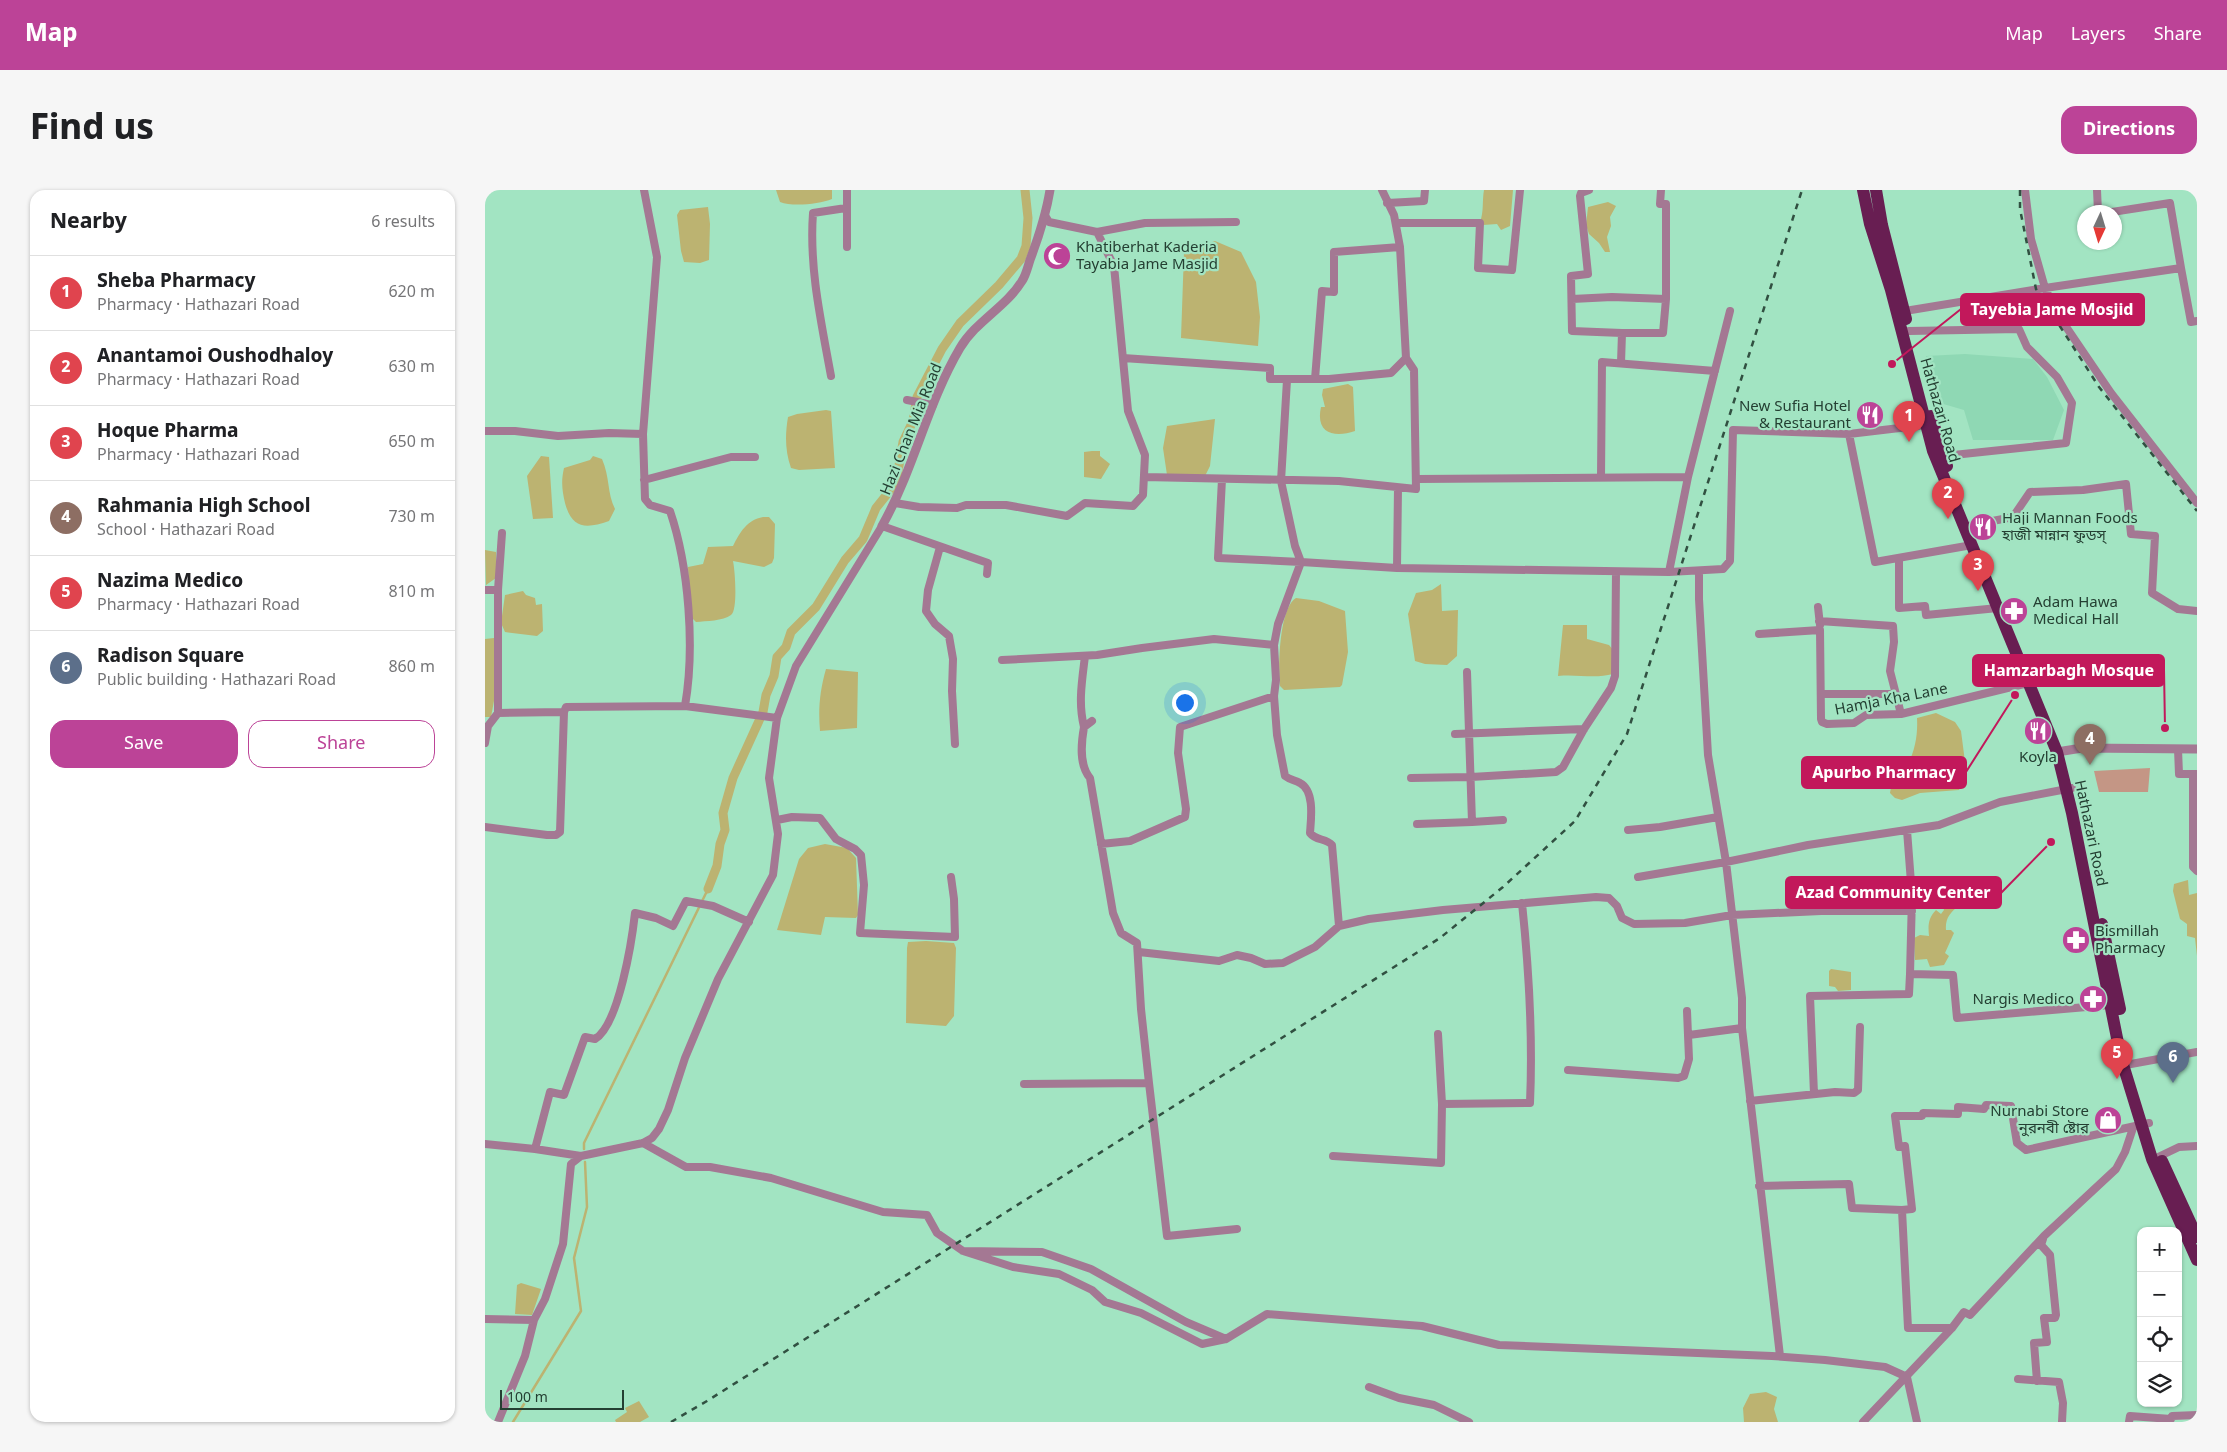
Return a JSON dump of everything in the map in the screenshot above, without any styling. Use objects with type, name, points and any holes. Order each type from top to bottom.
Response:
[{"type":"highway","name":"Hathazari Road","points":[[1863,190],[1870,224],[1891,290],[1925,425],[1941,474],[2028,683],[2060,752]]},
{"type":"highway","name":"Hathazari Road","points":[[1875,190],[1909,331],[1944,456],[2060,752],[2131,1064],[2141,1126]]},
{"type":"highway","name":"Hathazari Road","points":[[2069,789],[2121,1058],[2141,1126],[2197,1237]]},
{"type":"highway","name":"Hathazari Road","points":[[2156,1158],[2197,1260]]},
{"type":"street","points":[[644,190],[657,257],[643,434],[645,480],[647,502],[650,506],[670,511],[681,557],[689,625],[690,654],[685,706]]},
{"type":"street","points":[[847,190],[847,247]]},
{"type":"street","name":"Hazi Chan Mia Road","points":[[882,526],[895,503],[933,405],[961,347],[978,324],[1023,281],[1046,217],[1050,190]]},
{"type":"street","points":[[1144,477],[1339,481],[1417,489],[1413,370],[1406,358],[1400,248],[1396,223],[1381,190]]},
{"type":"street","points":[[1387,203],[1424,201],[1425,190]]},
{"type":"street","points":[[1396,223],[1480,223],[1478,268],[1512,270],[1520,190]]},
{"type":"street","points":[[1589,190],[1581,193],[1580,196],[1588,274],[1571,276],[1572,331],[1622,333],[1663,332],[1666,299],[1666,204],[1660,204],[1661,190]]},
{"type":"street","points":[[2025,190],[2031,239],[2045,288],[2056,312],[2111,393],[2197,503]]},
{"type":"street","points":[[2097,190],[2098,205]]},
{"type":"street","points":[[2122,210],[2170,203],[2191,322],[2197,321]]},
{"type":"street","points":[[831,376],[819,314],[813,265],[813,213],[846,208]]},
{"type":"street","points":[[1046,217],[1049,222],[1097,232],[1145,223],[1236,222]]},
{"type":"street","points":[[895,503],[919,507],[957,508],[966,505],[1007,504],[1067,516],[1085,503],[1133,506],[1143,496],[1145,455],[1128,411],[1114,266],[1097,232]]},
{"type":"street","points":[[1315,380],[1322,291],[1334,292],[1334,252],[1400,248]]},
{"type":"street","points":[[1905,311],[2181,268]]},
{"type":"street","points":[[1572,299],[1612,297],[1666,299]]},
{"type":"street","points":[[1669,572],[1688,477],[1730,311]]},
{"type":"street","points":[[1909,331],[2019,329],[2027,347],[2057,377],[2072,403],[2066,443],[1944,456]]},
{"type":"street","points":[[1621,363],[1622,333]]},
{"type":"street","points":[[1123,358],[1270,368],[1270,378],[1287,380],[1315,380],[1391,373],[1406,358]]},
{"type":"street","points":[[1601,477],[1602,362],[1715,371]]},
{"type":"street","points":[[1287,380],[1281,481],[1295,546],[1301,562],[1278,624],[1274,645],[1276,680],[1273,696],[1277,735],[1285,776],[1300,783],[1305,788],[1311,806],[1310,833],[1312,836],[1329,842],[1332,845],[1339,926]]},
{"type":"street","points":[[907,400],[933,405]]},
{"type":"street","points":[[1222,479],[1218,558],[1397,568],[1699,572],[1723,569],[1730,562],[1733,430],[1849,434],[1925,425]]},
{"type":"street","points":[[485,430],[558,436],[585,433],[643,434]]},
{"type":"street","points":[[1849,434],[1875,562],[1972,545]]},
{"type":"street","points":[[645,480],[731,457],[755,457]]},
{"type":"street","points":[[1417,479],[1688,477]]},
{"type":"street","points":[[1972,525],[2013,517],[2030,492],[2083,490],[2125,484],[2131,534],[2155,536],[2152,594],[2178,610],[2197,611]]},
{"type":"street","points":[[1397,568],[1398,488]]},
{"type":"street","points":[[485,1144],[581,1156],[643,1143],[652,1138],[659,1129],[668,1110],[685,1058],[717,979],[773,875],[778,841],[777,820],[769,778],[777,718],[797,666],[882,526],[940,548],[988,563],[987,574]]},
{"type":"street","points":[[485,743],[488,726],[498,713],[499,590],[502,534]]},
{"type":"street","points":[[940,548],[928,590],[926,611],[935,624],[949,636],[953,659],[952,691],[955,744]]},
{"type":"street","points":[[1899,558],[1899,608],[1925,606],[1926,615],[1998,608]]},
{"type":"street","points":[[1411,778],[1556,772],[1563,767],[1584,729],[1611,688],[1615,676],[1616,572]]},
{"type":"street","points":[[1699,572],[1708,755],[1726,862],[1742,998],[1742,1028],[1759,1186],[1780,1356]]},
{"type":"street","points":[[485,590],[499,590]]},
{"type":"street","name":"Hamja Kha Lane","points":[[1818,607],[1821,633],[1822,722],[1827,724],[1854,723],[1866,715],[1901,714],[2028,683]]},
{"type":"street","points":[[1759,634],[1819,626],[1893,626],[1890,671],[1901,714]]},
{"type":"street","points":[[1002,660],[1085,656],[1214,639],[1274,645]]},
{"type":"street","points":[[1085,656],[1080,693],[1080,711],[1084,727],[1082,738],[1084,771],[1090,778],[1113,913],[1121,933],[1137,943],[1139,952],[1141,1009],[1167,1236],[1237,1229]]},
{"type":"street","points":[[1467,672],[1467,734],[1471,777],[1472,822]]},
{"type":"street","points":[[1821,694],[1896,694]]},
{"type":"street","points":[[1101,844],[1130,841],[1185,817],[1186,809],[1177,753],[1180,727],[1273,696]]},
{"type":"street","points":[[485,827],[547,835],[560,832],[564,712],[568,707],[685,706],[777,718]]},
{"type":"street","points":[[498,713],[564,712]]},
{"type":"street","points":[[1084,727],[1092,721]]},
{"type":"street","points":[[1455,734],[1584,729]]},
{"type":"street","points":[[2060,752],[2082,748],[2197,749]]},
{"type":"street","points":[[2178,749],[2179,774],[2195,774],[2193,867],[2197,871]]},
{"type":"street","points":[[1638,877],[1939,824],[2000,802],[2069,789]]},
{"type":"street","points":[[1628,830],[1660,827],[1718,817]]},
{"type":"street","points":[[777,820],[820,818],[837,839],[855,848],[861,855],[863,886],[860,932],[955,937],[954,899],[951,877]]},
{"type":"street","points":[[1417,824],[1503,820]]},
{"type":"street","points":[[1814,1094],[1810,996],[1909,994],[1912,911],[1907,830]]},
{"type":"street","points":[[1139,952],[1219,961],[1237,955],[1265,964],[1283,963],[1315,947],[1339,926],[1369,919],[1596,897],[1609,898],[1617,906],[1622,918],[1634,924],[1685,923],[1732,914],[1821,911],[1912,911]]},
{"type":"street","points":[[535,1149],[550,1092],[564,1095],[585,1037],[595,1039],[601,1036],[614,1009],[631,948],[635,913],[656,918],[673,926],[687,901],[713,906],[749,922]]},
{"type":"street","points":[[1442,1104],[1530,1103],[1531,1015],[1522,903]]},
{"type":"street","points":[[1910,974],[1953,975],[1957,1018],[2110,1005]]},
{"type":"street","points":[[1567,1070],[1678,1078],[1684,1076],[1689,1059],[1687,1011]]},
{"type":"street","points":[[1750,1100],[1814,1094],[1854,1093],[1858,1090],[1860,1027]]},
{"type":"street","points":[[1689,1035],[1742,1028]]},
{"type":"street","points":[[1333,1156],[1441,1163],[1442,1104],[1438,1034]]},
{"type":"street","points":[[2131,1064],[2197,1052]]},
{"type":"street","points":[[1024,1084],[1149,1083]]},
{"type":"street","points":[[1759,1186],[1849,1184],[1852,1208],[1912,1209],[1905,1146],[1899,1147],[1895,1116],[1922,1116],[1923,1113],[1958,1114],[1958,1107],[1984,1109],[1986,1105],[2011,1106],[2017,1143],[2027,1150],[2141,1126]]},
{"type":"street","points":[[1863,1422],[1952,1328],[1964,1312],[1970,1315],[2044,1236],[2116,1169],[2141,1126]]},
{"type":"street","points":[[643,1143],[686,1167],[710,1167],[771,1178],[829,1194],[883,1212],[927,1215],[937,1233],[963,1252],[1013,1267],[1059,1274],[1092,1290],[1105,1302],[1141,1313],[1202,1344],[1226,1339],[1267,1314],[1422,1326],[1499,1345],[1780,1356],[1885,1367],[1907,1377]]},
{"type":"street","points":[[2156,1158],[2179,1148],[2197,1146]]},
{"type":"street","points":[[498,1422],[525,1356],[534,1320],[545,1299],[559,1257],[567,1220],[571,1164],[581,1156]]},
{"type":"street","points":[[1901,1210],[1908,1328],[1952,1328]]},
{"type":"street","points":[[2037,1381],[2034,1343],[2047,1342],[2044,1318],[2055,1318],[2056,1315],[2050,1255],[2041,1243],[2044,1236]]},
{"type":"street","points":[[963,1252],[1042,1252],[1091,1269],[1186,1322],[1226,1339]]},
{"type":"street","points":[[485,1319],[534,1320]]},
{"type":"street","points":[[1907,1377],[1917,1422]]},
{"type":"street","points":[[2018,1379],[2057,1381],[2060,1383],[2063,1403],[2062,1422]]},
{"type":"street","points":[[1369,1387],[1399,1398],[1434,1405],[1469,1422]]},
{"type":"street","points":[[2129,1422],[2130,1416],[2171,1419],[2172,1416],[2197,1415]]},
{"type":"shaded area","points":[[776,190],[832,190],[832,199],[806,204],[785,204],[780,202]]},
{"type":"shaded area","points":[[1484,190],[1513,190],[1510,226],[1501,230],[1497,224],[1483,225],[1480,222]]},
{"type":"shaded area","points":[[1608,202],[1616,206],[1610,217],[1611,226],[1607,237],[1610,252],[1605,252],[1589,234],[1586,225],[1588,207]]},
{"type":"shaded area","points":[[708,207],[710,224],[709,260],[700,263],[684,262],[677,215],[680,210]]},
{"type":"shaded area","points":[[1215,241],[1241,252],[1256,282],[1260,317],[1258,346],[1181,338],[1184,252]]},
{"type":"shaded area","points":[[1965,354],[2033,359],[2047,377],[2064,410],[2053,440],[1973,440],[1964,410],[1933,401],[1926,356]]},
{"type":"shaded area","points":[[1348,384],[1353,387],[1355,431],[1340,434],[1328,432],[1321,423],[1320,416],[1321,407],[1325,407],[1322,395],[1323,389]]},
{"type":"shaded area","points":[[826,410],[831,411],[835,468],[799,470],[791,468],[786,443],[788,417]]},
{"type":"shaded area","points":[[1215,419],[1210,466],[1204,478],[1167,475],[1163,448],[1167,426]]},
{"type":"shaded area","points":[[1100,451],[1100,456],[1110,464],[1101,479],[1084,477],[1084,452]]},
{"type":"shaded area","points":[[541,456],[549,457],[553,518],[533,519],[527,476]]},
{"type":"shaded area","points":[[593,456],[602,459],[615,509],[609,521],[587,526],[576,522],[568,512],[563,494],[562,477],[564,468],[590,460]]},
{"type":"shaded area","points":[[763,517],[769,517],[775,524],[774,558],[772,563],[764,567],[733,561],[735,606],[733,612],[724,618],[696,622],[690,616],[688,567],[703,564],[708,547],[733,546],[738,536],[748,524]]},
{"type":"shaded area","points":[[485,550],[496,552],[496,578],[486,585]]},
{"type":"shaded area","points":[[1441,584],[1442,611],[1458,610],[1457,656],[1447,665],[1425,664],[1415,661],[1408,614],[1416,593],[1432,590]]},
{"type":"shaded area","points":[[523,591],[526,595],[535,598],[536,605],[542,604],[543,631],[537,636],[505,632],[501,623],[505,595]]},
{"type":"shaded area","points":[[1296,598],[1319,601],[1345,611],[1348,652],[1342,685],[1340,687],[1284,690],[1280,686],[1279,666],[1283,625],[1290,604]]},
{"type":"shaded area","points":[[1563,625],[1587,625],[1587,639],[1609,645],[1614,651],[1613,674],[1558,676]]},
{"type":"shaded area","points":[[494,638],[497,643],[496,690],[491,717],[485,717],[485,639]]},
{"type":"shaded area","points":[[826,669],[858,672],[857,728],[820,731],[820,699]]},
{"type":"shaded area","points":[[1936,713],[1955,722],[1961,731],[1967,777],[1959,790],[1920,793],[1902,800],[1895,798],[1890,793],[1891,789],[1912,756],[1917,730],[1917,718]]},
{"type":"shaded area","points":[[2150,768],[2148,792],[2099,792],[2094,771]]},
{"type":"shaded area","points":[[825,844],[847,848],[856,858],[858,915],[856,918],[825,917],[821,935],[777,930],[799,859],[808,848]]},
{"type":"shaded area","points":[[2188,880],[2189,895],[2197,893],[2197,956],[2195,938],[2187,936],[2187,924],[2180,919],[2173,891],[2174,884]]},
{"type":"shaded area","points":[[1951,882],[1959,906],[1951,913],[1946,922],[1946,930],[1951,930],[1954,933],[1945,953],[1949,956],[1944,965],[1930,967],[1927,959],[1915,960],[1914,938],[1920,935],[1929,936],[1931,916],[1936,910],[1941,914],[1944,910],[1942,904],[1938,901],[1941,883]]},
{"type":"shaded area","points":[[908,942],[954,943],[956,948],[954,1016],[946,1026],[906,1023]]},
{"type":"shaded area","points":[[1831,969],[1851,972],[1851,990],[1838,991],[1835,987],[1829,986],[1829,971]]},
{"type":"shaded area","points":[[521,1283],[541,1289],[532,1315],[515,1314],[517,1285]]},
{"type":"shaded area","points":[[1766,1392],[1777,1397],[1774,1409],[1778,1422],[1744,1422],[1743,1408],[1750,1394]]},
{"type":"shaded area","points":[[639,1401],[649,1417],[640,1422],[616,1422],[615,1420],[627,1412],[625,1408]]},
{"type":"waterway","points":[[708,889],[717,866],[720,844],[725,830],[723,813],[733,778],[763,712],[766,695],[774,676],[777,657],[786,647],[791,632],[816,607],[845,560],[863,539],[876,508],[896,483],[903,442],[913,421],[917,397],[942,349],[960,323],[999,285],[1021,259],[1026,246],[1028,218],[1025,190]]},
{"type":"waterway","points":[[584,1149],[584,1143],[708,889]]},
{"type":"waterway","points":[[513,1422],[581,1311],[574,1258],[587,1207],[585,1162]]},
{"type":"railway","points":[[671,1422],[1440,938],[1503,887],[1575,821],[1627,734],[1802,190]]},
{"type":"railway","points":[[2020,190],[2020,209],[2036,289],[2099,387],[2197,511]]},
{"type":"place","name":"Khatiberhat Kaderia Tayabia Jame Masjid","points":[[1057,256]]},
{"type":"place","name":"Tayebia Jame Mosjid","points":[[1892,364]]},
{"type":"place","name":"New Sufia Hotel & Restaurant","points":[[1870,415]]},
{"type":"place","name":"Sheba Pharmacy","points":[[1909,442]]},
{"type":"place","name":"Anantamoi Oushodhaloy","points":[[1948,519]]},
{"type":"place","name":"Haji Mannan Foods হাজী মান্নান ফুডস্","points":[[1983,527]]},
{"type":"place","name":"Hoque Pharma","points":[[1978,591]]},
{"type":"place","name":"Adam Hawa Medical Hall","points":[[2014,611]]},
{"type":"place","name":"Apurbo Pharmacy","points":[[2015,695]]},
{"type":"place","name":"Hamzarbagh Mosque","points":[[2165,728]]},
{"type":"place","name":"Koyla","points":[[2038,731]]},
{"type":"place","name":"Rahmania High School","points":[[2090,765]]},
{"type":"place","name":"Azad Community Center","points":[[2051,842]]},
{"type":"place","name":"Bismillah Pharmacy","points":[[2076,940]]},
{"type":"place","name":"Nargis Medico","points":[[2093,999]]},
{"type":"place","name":"Nazima Medico","points":[[2117,1079]]},
{"type":"place","name":"Radison Square","points":[[2173,1083]]},
{"type":"place","name":"Nurnabi Store নুরনবী ষ্টোর","points":[[2108,1120]]}]
